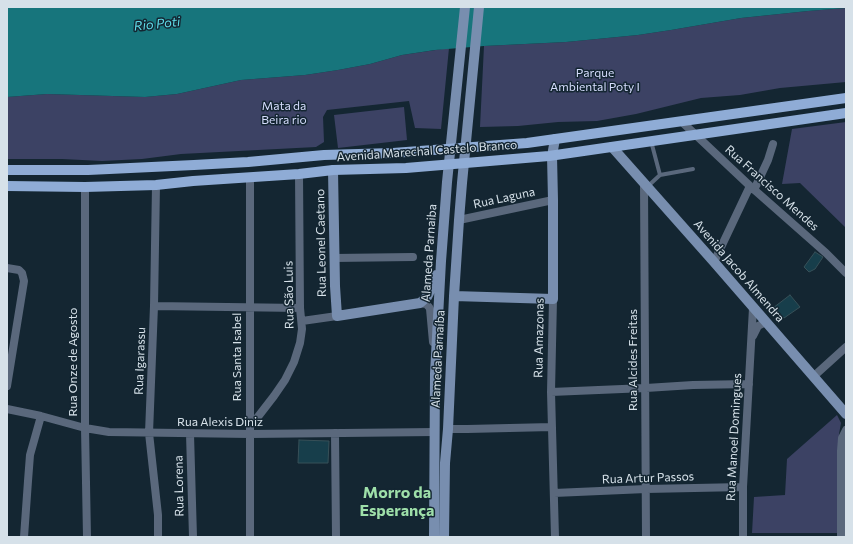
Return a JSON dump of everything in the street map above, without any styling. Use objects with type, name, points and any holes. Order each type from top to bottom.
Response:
[{"type":"main road","name":"Alameda Parnaiba","points":[[434,537],[436,374],[440,261],[465,7]]},
{"type":"main road","name":"Alameda Parnaíba","points":[[444,537],[445,463],[459,220],[479,7]]},
{"type":"main road","name":"Avenida Marechal Castelo Branco","points":[[7,170],[88,170],[194,165],[324,155],[393,153],[526,143],[846,98]]},
{"type":"main road","name":"Avenida Marechal Castelo Branco","points":[[7,186],[85,187],[156,185],[333,170],[419,167],[552,156],[846,113]]},
{"type":"main road","name":"Rua Amazonas","points":[[553,299],[554,200],[552,156],[555,139]]},
{"type":"main road","name":"Avenida Jacob Almendra","points":[[612,147],[846,414]]},
{"type":"main road","points":[[419,151],[419,167]]},
{"type":"main road","points":[[193,181],[194,165]]},
{"type":"main road","points":[[23,170],[23,186]]},
{"type":"main road","name":"Rua Leonel Caetano","points":[[333,170],[334,258],[337,316]]},
{"type":"main road","points":[[337,316],[420,303],[430,292],[433,286],[440,261]]},
{"type":"main road","points":[[454,296],[553,299]]},
{"type":"street","name":"Rua Francisco Mendes","points":[[682,122],[846,273]]},
{"type":"street","points":[[714,262],[768,160],[772,144]]},
{"type":"street","name":"Rua São Luis","points":[[250,424],[257,418],[285,380],[294,362],[300,343],[302,321],[300,308],[299,174]]},
{"type":"street","name":"Rua Santa Isabel","points":[[250,177],[250,537]]},
{"type":"street","name":"Rua Igarassu","points":[[156,185],[154,306],[149,433],[158,514],[158,537]]},
{"type":"street","name":"Rua Alcides Freitas","points":[[645,185],[646,537]]},
{"type":"street","name":"Rua Onze de Agosto","points":[[85,187],[85,428],[87,537]]},
{"type":"street","name":"Rua Laguna","points":[[459,220],[554,200]]},
{"type":"street","points":[[334,258],[413,258]]},
{"type":"street","points":[[7,268],[19,270],[24,276],[11,332],[7,386]]},
{"type":"street","name":"Rua Amazonas","points":[[553,299],[551,392],[555,537]]},
{"type":"street","name":"Alameda Parnaiba","points":[[420,303],[426,304],[430,309],[436,374]]},
{"type":"street","points":[[154,306],[300,308]]},
{"type":"street","name":"Rua Manoel Domingues","points":[[743,537],[743,488],[753,308]]},
{"type":"street","points":[[302,321],[337,316]]},
{"type":"street","points":[[751,339],[758,326],[766,322]]},
{"type":"street","points":[[814,376],[846,347]]},
{"type":"street","points":[[551,392],[693,385],[749,384]]},
{"type":"street","name":"Rua Alexis Diniz","points":[[7,409],[41,416],[85,428],[109,432],[250,434],[435,432]]},
{"type":"street","points":[[24,537],[30,455],[41,416]]},
{"type":"street","points":[[448,429],[552,427]]},
{"type":"street","points":[[841,537],[840,451],[842,438],[846,430]]},
{"type":"street","points":[[334,433],[336,537]]},
{"type":"street","name":"Rua Lorena","points":[[190,434],[193,537]]},
{"type":"street","name":"Rua Artur Passos","points":[[554,493],[646,489],[743,488]]},
{"type":"lane","points":[[652,142],[660,175]]},
{"type":"lane","points":[[645,185],[660,175],[693,168]]},
{"type":"green space","name":"Parque Ambiental Poty I","points":[[846,8],[846,82],[780,88],[740,95],[701,98],[636,114],[597,121],[480,127],[484,46],[566,42],[638,35],[741,18]]},
{"type":"green space","name":"Mata da Beira rio","points":[[449,48],[441,129],[415,128],[409,101],[327,110],[323,117],[324,142],[316,147],[181,154],[142,159],[102,161],[7,159],[7,97],[47,94],[145,97],[177,94],[241,80],[305,75],[338,70],[370,64],[402,55]]},
{"type":"green space","points":[[404,107],[407,140],[338,148],[334,115]]},
{"type":"green space","points":[[846,122],[846,228],[800,183],[782,184],[792,129]]},
{"type":"green space","points":[[837,415],[841,423],[839,434],[838,533],[752,533],[754,497],[785,495],[787,459]]},
{"type":"water","name":"Rio Poti","points":[[7,7],[846,8],[741,18],[638,35],[566,42],[435,50],[402,55],[370,64],[338,70],[305,75],[241,80],[177,94],[145,97],[47,94],[7,97]]},
{"type":"building","points":[[815,252],[823,257],[815,269],[809,272],[804,267]]},
{"type":"building","points":[[790,295],[800,307],[784,318],[773,308]]},
{"type":"building","points":[[299,440],[329,441],[328,463],[298,463]]},
{"type":"district","name":"Morro da Esperança","points":[[397,502]]}]
